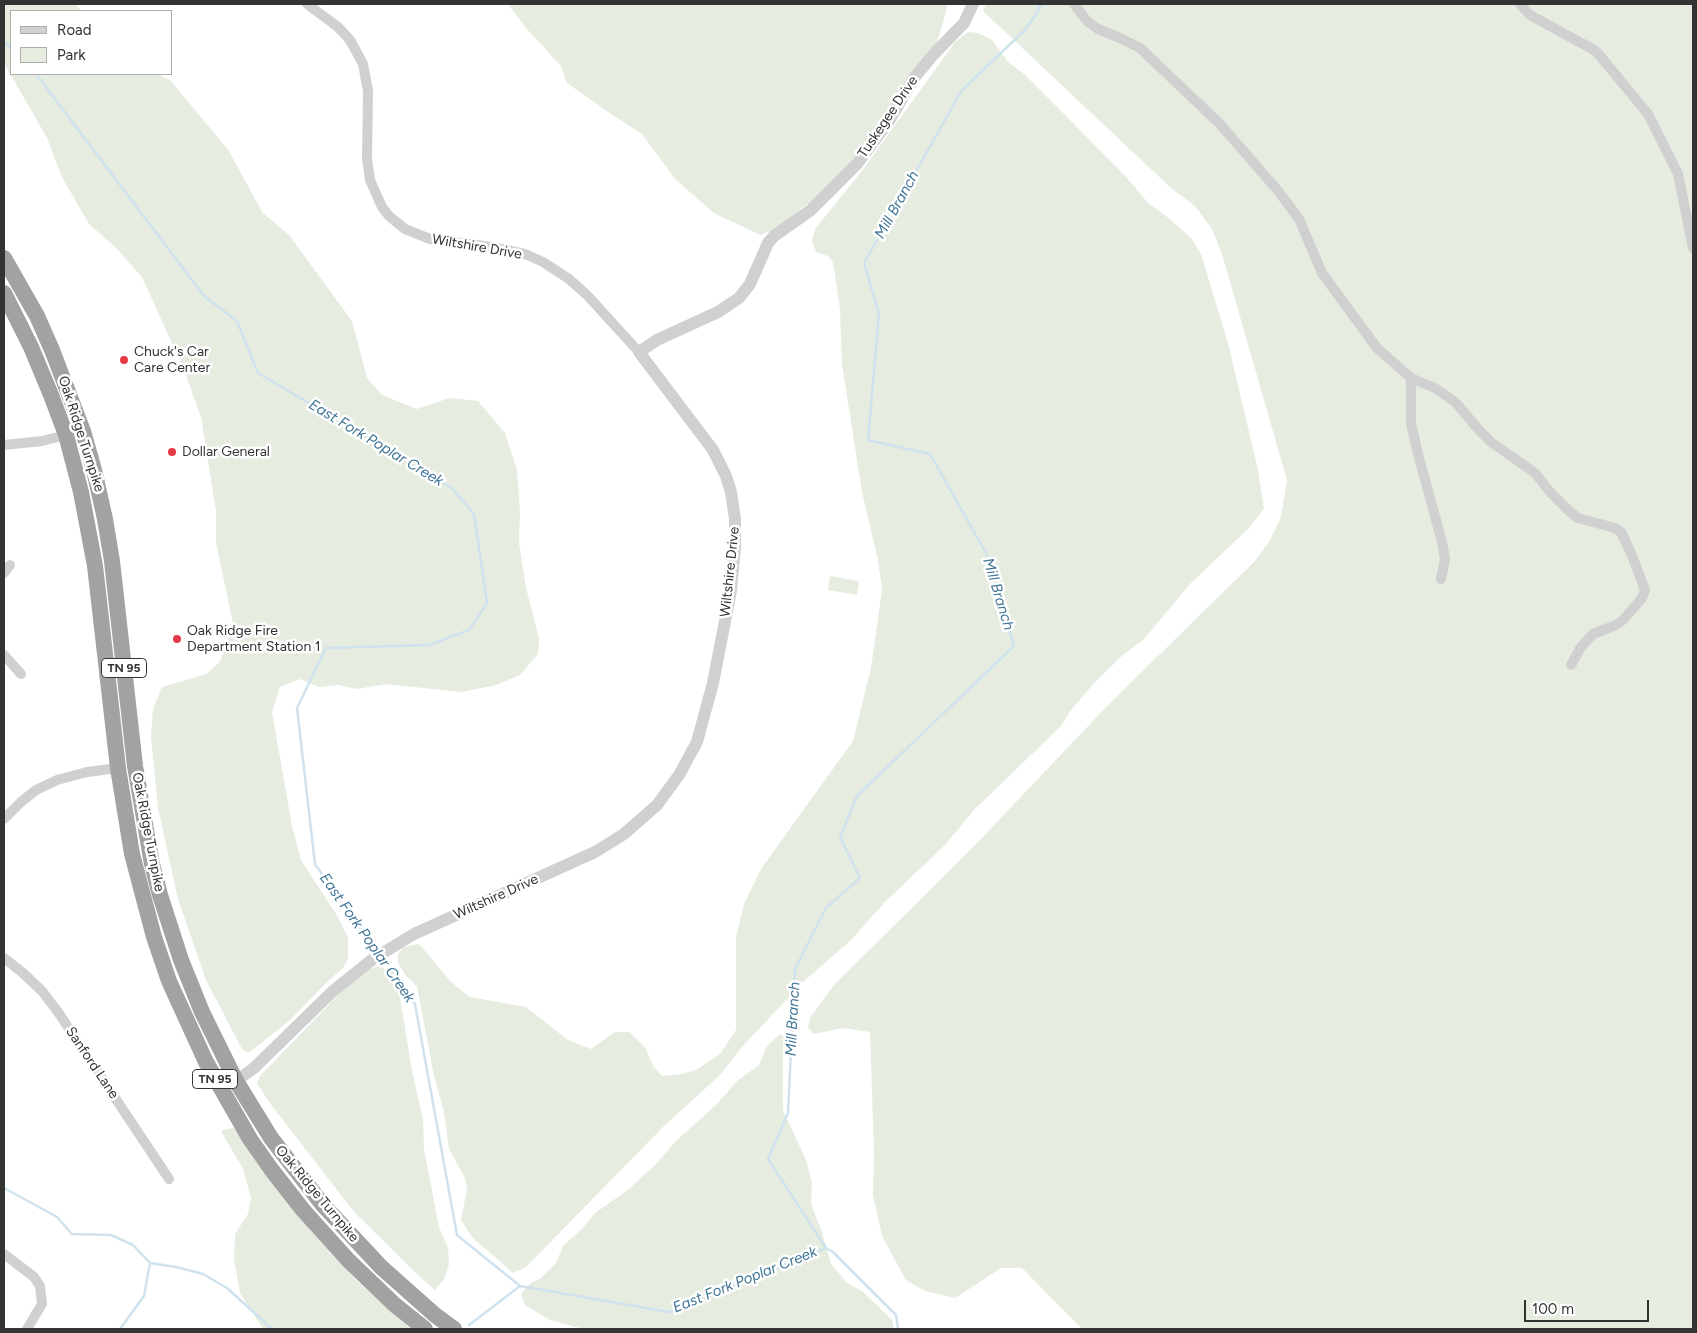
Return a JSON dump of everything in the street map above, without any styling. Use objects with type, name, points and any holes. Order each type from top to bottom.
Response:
[{"type":"highway","name":"Oak Ridge Turnpike","points":[[4,258],[36,316],[52,350],[82,431],[100,492],[110,544],[135,766],[152,864],[181,960],[202,1012],[236,1080],[271,1138],[341,1227],[415,1298],[454,1329]]},
{"type":"highway","name":"Oak Ridge Turnpike","points":[[4,293],[35,356],[66,436],[81,492],[96,566],[118,768],[132,854],[154,937],[182,1011],[221,1090],[255,1146],[303,1210],[389,1299],[425,1329]]},
{"type":"highway","points":[[66,436],[82,431]]},
{"type":"highway","points":[[106,657],[123,655]]},
{"type":"highway","points":[[118,768],[135,766]]},
{"type":"highway","points":[[221,1090],[236,1080]]},
{"type":"highway","points":[[328,1238],[341,1227]]},
{"type":"street","name":"Wiltshire Drive","points":[[236,1080],[254,1068],[333,991],[372,959],[414,934],[595,852],[624,834],[657,805],[679,775],[696,742],[713,682],[731,590],[735,547],[734,507],[726,476],[713,450],[639,352],[587,295],[569,279],[543,262],[525,254],[492,247],[430,239],[405,229],[389,216],[379,203],[370,180],[367,159],[368,91],[363,64],[350,40],[338,27],[307,4]]},
{"type":"street","name":"Tuskegee Drive","points":[[639,352],[657,340],[718,312],[740,298],[750,284],[768,243],[774,236],[811,210],[857,164],[889,121],[914,78],[964,23],[973,4]]},
{"type":"street","points":[[1074,4],[1087,21],[1098,29],[1140,48],[1219,123],[1279,192],[1299,219],[1322,273],[1377,348],[1411,378],[1435,388],[1455,402],[1491,442],[1535,473],[1573,515],[1615,528],[1621,532],[1631,553],[1644,590],[1642,598],[1623,620],[1616,625],[1593,634],[1581,647],[1571,665]]},
{"type":"street","points":[[1520,4],[1530,15],[1596,51],[1648,114],[1678,174],[1693,248]]},
{"type":"street","points":[[1411,378],[1411,423],[1445,559],[1441,579]]},
{"type":"street","points":[[4,446],[66,436]]},
{"type":"street","points":[[4,655],[21,674]]},
{"type":"street","points":[[5,815],[38,789],[56,780],[88,772],[118,768]]},
{"type":"street","name":"Sanford Lane","points":[[4,958],[23,972],[36,985],[58,1012],[169,1179]]},
{"type":"street","points":[[4,1254],[34,1277],[40,1286],[42,1304],[27,1329]]},
{"type":"green space","points":[[4,4],[75,4],[81,10],[10,10],[10,73],[4,63]]},
{"type":"green space","points":[[508,4],[948,4],[935,50],[855,160],[819,198],[803,207],[779,228],[760,235],[714,213],[676,180],[642,134],[567,83],[561,66],[526,28]]},
{"type":"green space","points":[[986,4],[1693,4],[1693,1329],[1082,1329],[1022,1268],[1001,1268],[955,1298],[925,1291],[906,1280],[882,1236],[873,1195],[874,1153],[870,1032],[843,1028],[814,1034],[808,1028],[810,1018],[834,985],[977,843],[1110,703],[1254,562],[1269,542],[1281,517],[1287,480],[1222,254],[1212,229],[1195,206],[1172,189],[983,11]]},
{"type":"green space","points":[[968,32],[978,33],[992,40],[1009,63],[1023,73],[1071,121],[1127,178],[1148,203],[1191,238],[1201,254],[1228,343],[1258,470],[1264,509],[1248,529],[1191,583],[1143,640],[1124,654],[1094,683],[1071,710],[1061,726],[974,810],[945,845],[886,901],[850,941],[804,981],[741,1048],[720,1075],[664,1126],[526,1267],[513,1273],[472,1237],[461,1220],[467,1189],[465,1178],[449,1149],[444,1112],[434,1076],[417,986],[406,976],[398,963],[398,954],[404,947],[419,944],[451,982],[470,997],[526,1007],[568,1040],[591,1049],[615,1032],[629,1032],[645,1047],[653,1066],[662,1076],[682,1074],[696,1070],[720,1054],[736,1030],[736,937],[744,904],[761,869],[853,741],[871,668],[882,590],[878,560],[862,492],[842,364],[840,309],[833,262],[828,256],[816,252],[812,241],[815,229],[861,172],[956,41]]},
{"type":"green space","points":[[11,75],[160,75],[171,81],[229,151],[262,212],[289,235],[352,321],[367,378],[382,395],[417,409],[449,398],[478,401],[505,433],[517,470],[520,512],[519,543],[526,588],[539,638],[538,654],[520,675],[496,685],[461,692],[386,684],[357,689],[338,685],[319,687],[300,679],[280,687],[272,712],[292,826],[301,860],[338,917],[348,937],[348,959],[343,968],[290,1020],[248,1053],[242,1049],[206,980],[178,899],[158,808],[151,736],[153,709],[162,687],[206,674],[220,662],[233,624],[216,542],[216,511],[201,417],[184,370],[142,277],[115,247],[89,224],[62,177],[47,138]]},
{"type":"green space","points":[[830,576],[859,581],[857,595],[828,590]]},
{"type":"green space","points":[[380,965],[391,976],[400,997],[412,1071],[423,1120],[424,1149],[439,1227],[448,1248],[449,1264],[444,1279],[435,1290],[354,1212],[269,1102],[257,1083],[260,1076],[349,984],[368,970]]},
{"type":"green space","points":[[780,1034],[784,1037],[783,1110],[806,1160],[812,1183],[811,1204],[822,1232],[831,1264],[847,1283],[862,1291],[892,1320],[894,1329],[584,1329],[550,1320],[525,1305],[521,1294],[531,1283],[541,1278],[556,1263],[563,1246],[583,1228],[595,1213],[628,1190],[657,1163],[675,1142],[717,1104],[737,1081],[759,1065],[767,1046]]},
{"type":"green space","points":[[235,1129],[310,1230],[331,1254],[355,1279],[411,1329],[263,1329],[240,1293],[234,1259],[235,1234],[248,1214],[251,1198],[243,1169],[221,1131]]},
{"type":"waterway","name":"Mill Branch","points":[[898,1329],[896,1315],[833,1252],[826,1248],[768,1159],[788,1113],[795,969],[826,908],[860,878],[840,837],[857,796],[1014,646],[986,553],[930,454],[868,440],[879,314],[864,263],[962,90],[1024,31],[1041,4]]},
{"type":"waterway","name":"East Fork Poplar Creek","points":[[4,41],[10,47]]},
{"type":"waterway","name":"East Fork Poplar Creek","points":[[37,75],[204,296],[237,321],[258,373],[452,488],[474,514],[487,603],[469,630],[429,645],[326,648],[297,708],[315,864],[377,952]]},
{"type":"waterway","name":"East Fork Poplar Creek","points":[[382,958],[415,1004],[457,1235],[520,1286],[669,1312],[826,1248]]},
{"type":"waterway","points":[[4,1188],[57,1217],[72,1234],[111,1235],[133,1245],[150,1263],[203,1274],[227,1288],[272,1329]]},
{"type":"waterway","points":[[120,1329],[144,1296],[150,1263]]},
{"type":"waterway","points":[[469,1325],[520,1286]]},
{"type":"place","name":"Chuck's Car Care Center","points":[[124,360]]},
{"type":"place","name":"Dollar General","points":[[172,452]]},
{"type":"place","name":"Oak Ridge Fire Department Station 1","points":[[177,639]]}]
